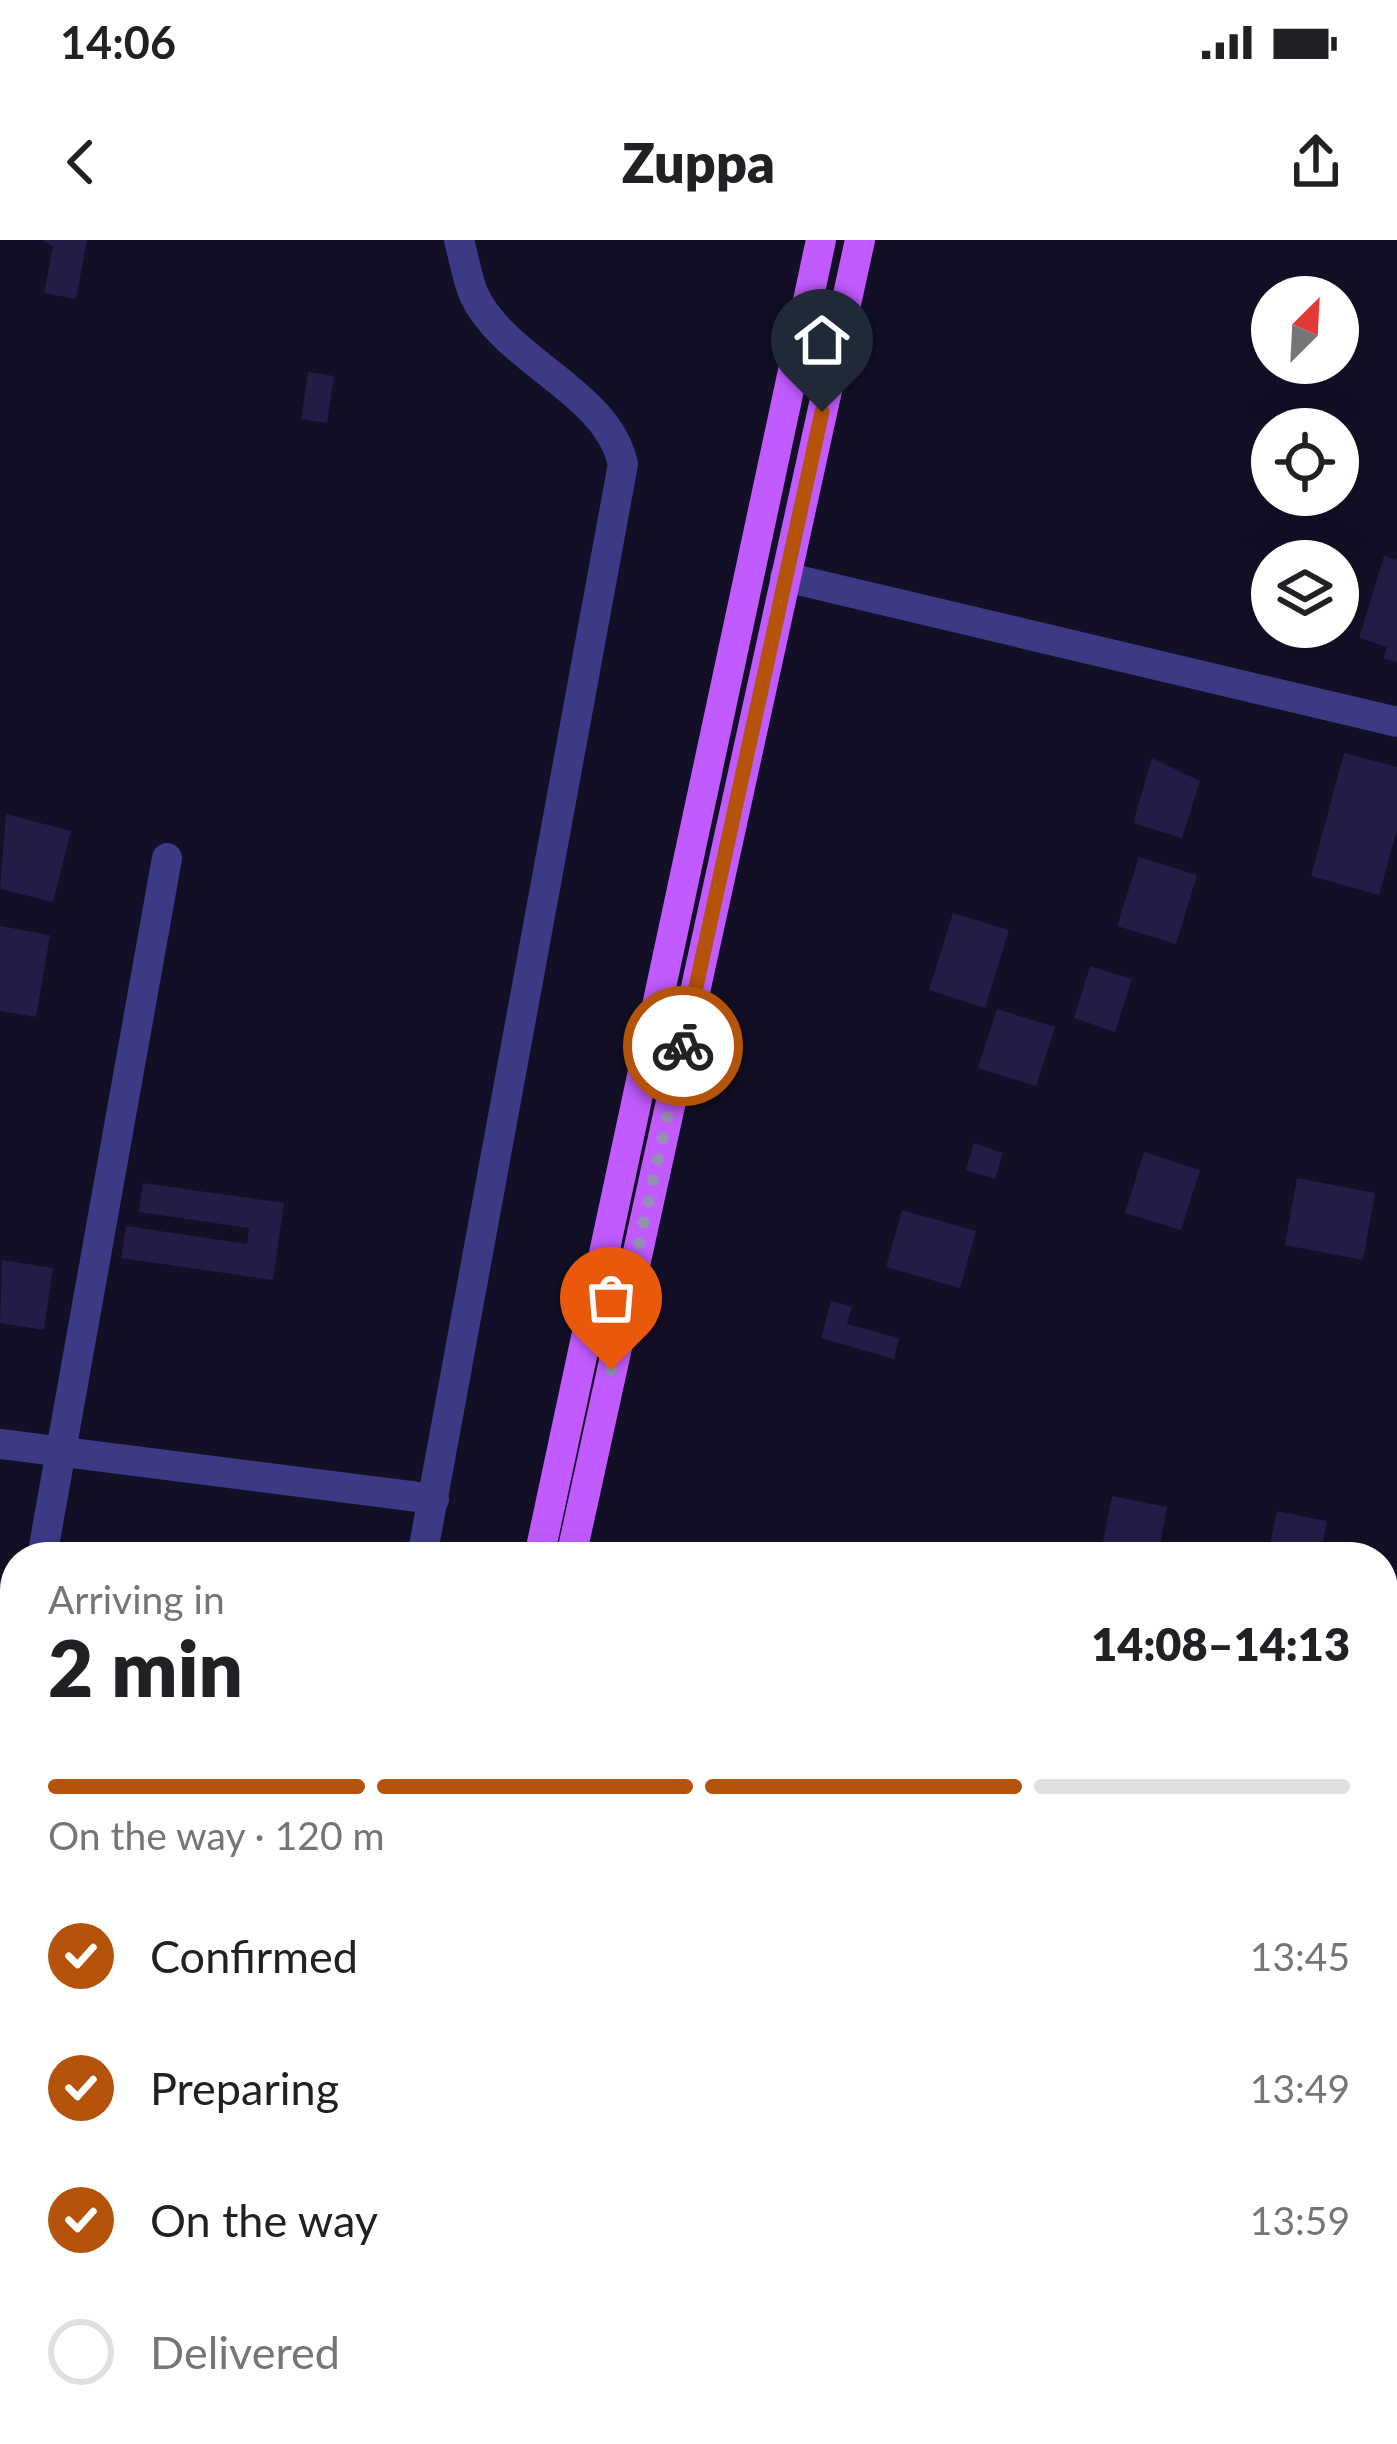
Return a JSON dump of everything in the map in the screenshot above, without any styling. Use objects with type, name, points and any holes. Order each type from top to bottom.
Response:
[{"type":"main road","points":[[542,1542],[821,240]]},
{"type":"main road","points":[[574,1542],[860,240]]},
{"type":"street","points":[[425,1542],[623,464],[617,436],[513,341],[475,297],[459,240]]},
{"type":"street","points":[[785,578],[1397,722]]},
{"type":"street","points":[[45,1542],[167,858]]},
{"type":"street","points":[[0,1444],[434,1499]]},
{"type":"building","points":[[41,240],[87,240],[76,299],[44,293],[53,246]]},
{"type":"building","points":[[308,372],[334,376],[327,423],[301,419]]},
{"type":"building","points":[[1384,556],[1397,560],[1397,662],[1383,658],[1387,647],[1359,638]]},
{"type":"building","points":[[1344,753],[1397,767],[1397,829],[1379,895],[1311,876]]},
{"type":"building","points":[[1152,758],[1200,781],[1182,838],[1133,823]]},
{"type":"building","points":[[6,814],[71,831],[53,902],[0,889]]},
{"type":"building","points":[[1139,857],[1197,875],[1176,944],[1117,926]]},
{"type":"building","points":[[953,913],[1009,930],[985,1008],[929,990]]},
{"type":"building","points":[[0,926],[50,935],[36,1017],[0,1011]]},
{"type":"building","points":[[1090,966],[1132,979],[1115,1032],[1074,1018]]},
{"type":"building","points":[[997,1009],[1055,1027],[1036,1086],[978,1068]]},
{"type":"building","points":[[974,1143],[1003,1153],[995,1179],[966,1170]]},
{"type":"building","points":[[1144,1152],[1200,1170],[1181,1230],[1125,1213]]},
{"type":"building","points":[[1297,1178],[1375,1193],[1363,1260],[1285,1245]]},
{"type":"building","points":[[143,1183],[284,1203],[273,1280],[121,1258],[126,1226],[247,1244],[249,1228],[139,1212]]},
{"type":"building","points":[[902,1210],[976,1231],[960,1288],[886,1267]]},
{"type":"building","points":[[2,1260],[53,1268],[44,1330],[0,1323]]},
{"type":"building","points":[[831,1301],[852,1307],[847,1324],[899,1338],[894,1359],[821,1338]]},
{"type":"building","points":[[1112,1496],[1167,1507],[1161,1542],[1103,1542]]},
{"type":"building","points":[[1277,1511],[1327,1521],[1323,1542],[1270,1542]]},
{"type":"way so far","points":[[611,1370],[683,1046]]},
{"type":"route","points":[[683,1046],[822,412]]}]
